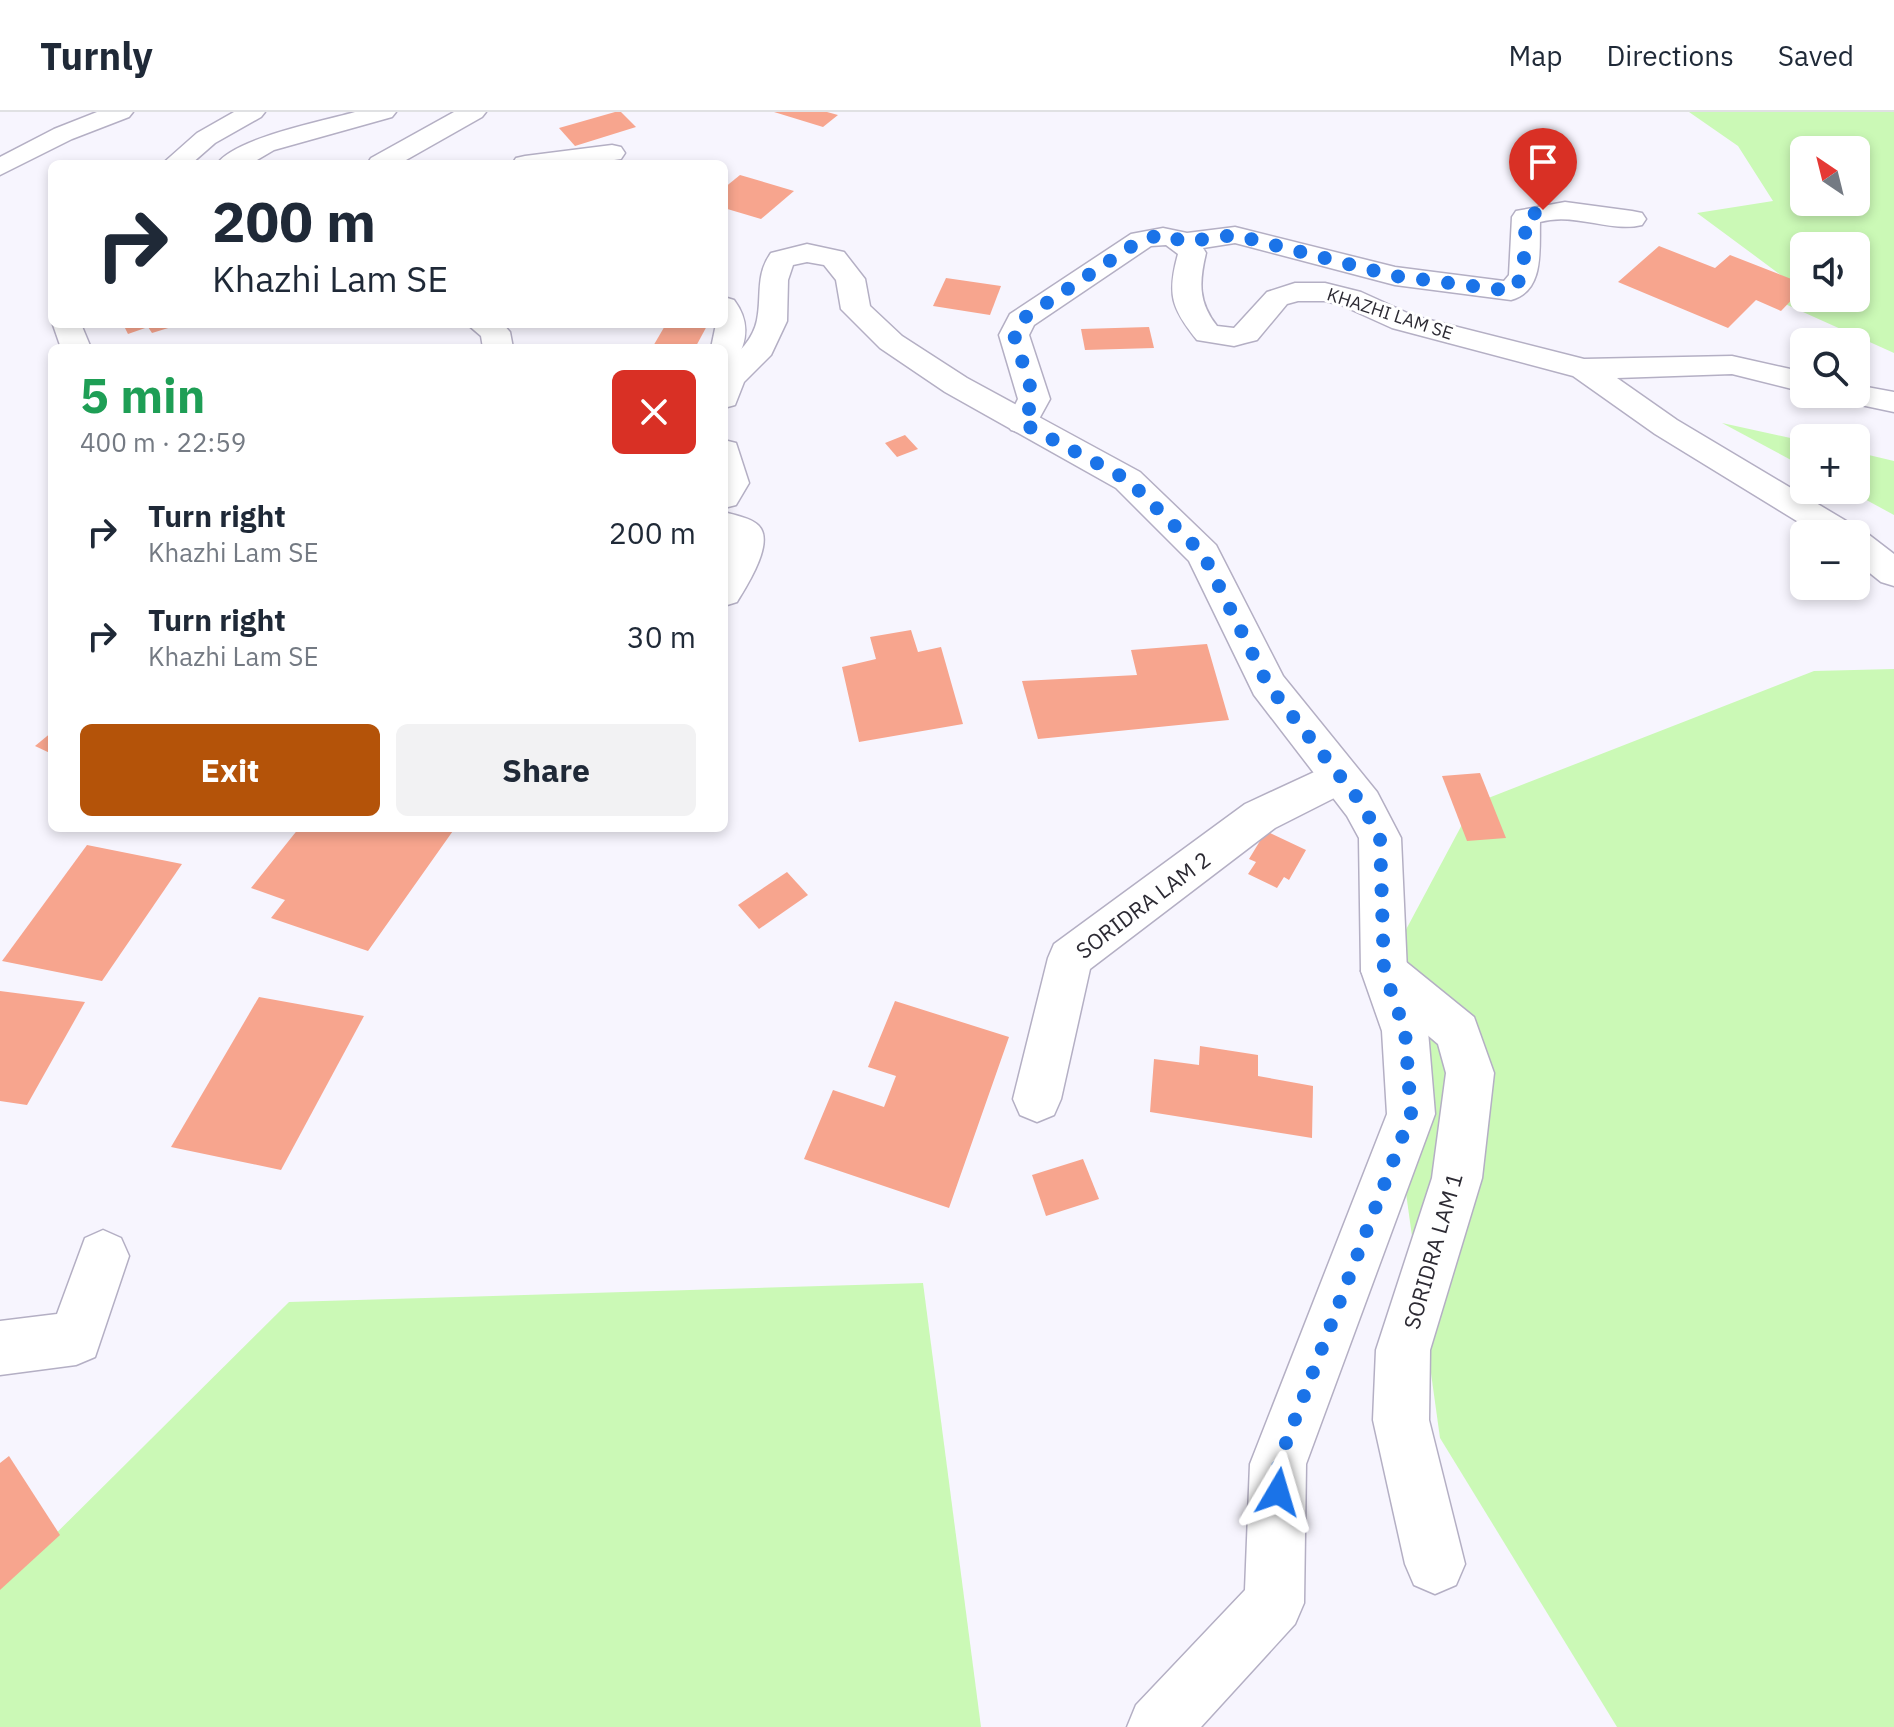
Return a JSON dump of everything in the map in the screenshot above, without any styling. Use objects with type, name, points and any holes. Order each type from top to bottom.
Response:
[{"type":"street","points":[[0,167],[63,134],[120,112]]},
{"type":"street","points":[[180,160],[206,138],[252,112]]},
{"type":"street","points":[[237,160],[265,145],[383,112]]},
{"type":"street","points":[[387,160],[473,112]]},
{"type":"street","points":[[557,160],[612,153]]},
{"type":"street","points":[[1022,423],[1034,399],[1014,335],[1021,320],[1141,240],[1164,234],[1184,242],[1235,235],[1395,276],[1511,291],[1523,276],[1526,217],[1543,210],[1632,219]]},
{"type":"street","name":"KHAZHI LAM SE","points":[[1184,242],[1192,253],[1184,285],[1188,310],[1208,334],[1234,337],[1246,334],[1277,298],[1295,292],[1325,292],[1351,298],[1403,322],[1584,369],[1666,427],[1821,520]]},
{"type":"street","points":[[728,383],[760,348],[772,321],[773,280],[781,259],[807,253],[834,258],[850,279],[856,309],[891,342],[956,385],[1128,480],[1203,554],[1268,685],[1362,804],[1380,838],[1384,971],[1405,1031],[1411,1114],[1278,1464],[1274,1603],[1158,1727]]},
{"type":"street","points":[[728,311],[732,333],[728,344]]},
{"type":"street","points":[[1584,369],[1732,365],[1790,379]]},
{"type":"street","points":[[1870,397],[1894,402]]},
{"type":"street","points":[[728,467],[732,483],[728,490]]},
{"type":"street","points":[[728,526],[746,533],[743,559],[728,586]]},
{"type":"street","points":[[1870,554],[1894,573]]},
{"type":"street","name":"SORIDRA LAM 2","points":[[1037,1099],[1070,958],[1260,816],[1338,777]]},
{"type":"street","name":"SORIDRA LAM 1","points":[[1384,971],[1458,1032],[1470,1073],[1457,1178],[1403,1350],[1401,1420],[1435,1564]]},
{"type":"street","points":[[0,1348],[76,1338],[103,1256]]},
{"type":"green space","points":[[1689,112],[1894,112],[1894,353],[1870,342],[1870,328],[1839,328],[1803,312],[1870,312],[1870,232],[1790,232],[1790,282],[1697,213],[1773,201],[1738,146]]},
{"type":"green space","points":[[1790,284],[1790,306],[1752,289]]},
{"type":"green space","points":[[1722,423],[1790,438],[1790,459]]},
{"type":"green space","points":[[1870,455],[1894,461],[1894,515],[1870,502]]},
{"type":"green space","points":[[1894,669],[1894,1727],[1617,1727],[1440,1438],[1377,984],[1473,804],[1814,671]]},
{"type":"green space","points":[[923,1283],[981,1727],[0,1727],[0,1589],[289,1302]]},
{"type":"building","points":[[621,112],[636,127],[575,146],[559,128]]},
{"type":"building","points":[[774,112],[827,112],[838,115],[823,127]]},
{"type":"building","points":[[740,175],[794,191],[761,219],[728,209],[728,185]]},
{"type":"building","points":[[1659,246],[1715,268],[1730,255],[1790,279],[1790,302],[1781,311],[1756,300],[1728,328],[1618,282]]},
{"type":"building","points":[[946,278],[1001,286],[990,315],[933,306]]},
{"type":"building","points":[[1149,327],[1154,348],[1085,350],[1081,329]]},
{"type":"building","points":[[125,328],[145,328],[128,334]]},
{"type":"building","points":[[149,328],[168,328],[152,333]]},
{"type":"building","points":[[664,328],[706,328],[697,344],[654,344]]},
{"type":"building","points":[[905,435],[918,449],[897,457],[885,443]]},
{"type":"building","points":[[911,630],[918,652],[941,647],[963,724],[859,742],[842,667],[876,659],[870,637]]},
{"type":"building","points":[[1207,644],[1229,720],[1038,739],[1022,681],[1137,675],[1131,650]]},
{"type":"building","points":[[48,735],[48,752],[35,746]]},
{"type":"building","points":[[1480,773],[1506,838],[1467,841],[1442,776]]},
{"type":"building","points":[[1266,831],[1306,850],[1289,880],[1284,877],[1277,888],[1248,874],[1256,862],[1249,859]]},
{"type":"building","points":[[296,832],[452,832],[368,951],[271,918],[285,900],[251,888]]},
{"type":"building","points":[[87,845],[182,864],[102,981],[2,961]]},
{"type":"building","points":[[787,872],[808,895],[759,929],[738,905]]},
{"type":"building","points":[[0,991],[85,1002],[27,1105],[0,1101]]},
{"type":"building","points":[[259,997],[364,1016],[281,1170],[171,1147]]},
{"type":"building","points":[[895,1001],[1009,1037],[949,1208],[804,1159],[833,1090],[884,1107],[896,1076],[868,1067]]},
{"type":"building","points":[[1200,1046],[1258,1055],[1258,1076],[1313,1086],[1312,1138],[1150,1112],[1154,1059],[1199,1065]]},
{"type":"building","points":[[1083,1159],[1099,1199],[1046,1216],[1032,1175]]},
{"type":"building","points":[[9,1456],[60,1535],[0,1590],[0,1463]]},
{"type":"route","points":[[1278,1492],[1278,1464],[1411,1114],[1405,1031],[1384,971],[1380,838],[1362,804],[1268,685],[1203,554],[1128,480],[1022,423],[1034,399],[1014,335],[1021,320],[1141,240],[1164,234],[1184,242],[1235,235],[1395,276],[1511,291],[1523,276],[1526,217],[1543,210]]}]
